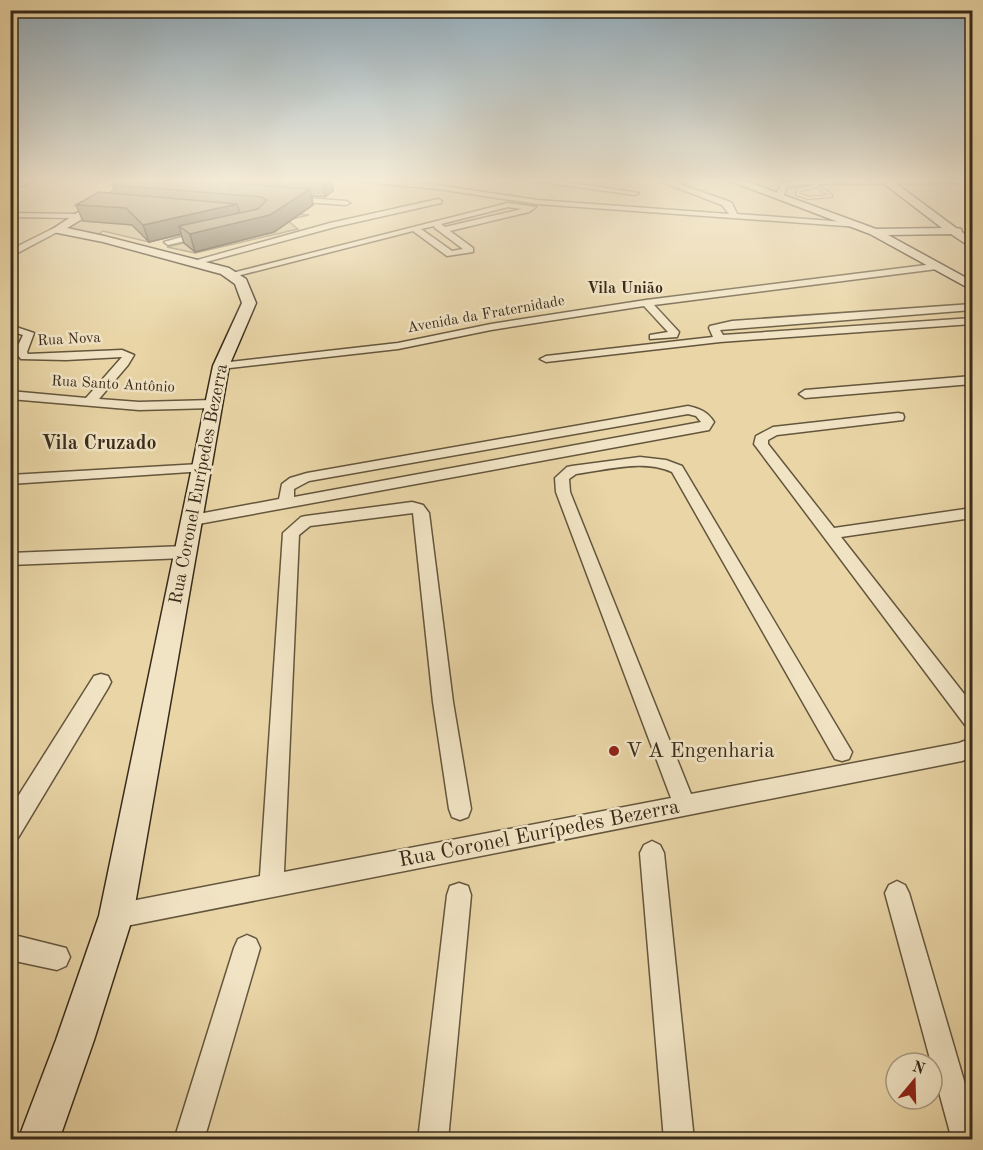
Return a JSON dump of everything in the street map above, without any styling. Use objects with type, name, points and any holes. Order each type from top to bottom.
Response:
[{"type":"street","points":[[10,255],[50,233]]},
{"type":"street","points":[[99,233],[233,274],[396,233]]},
{"type":"street","points":[[168,242],[211,233]]},
{"type":"street","points":[[195,262],[304,233]]},
{"type":"street","points":[[420,233],[450,254],[470,250],[447,233]]},
{"type":"street","points":[[875,233],[972,286]]},
{"type":"street","points":[[955,233],[972,245]]},
{"type":"street","name":"Avenida da Fraternidade","points":[[221,366],[398,346],[491,327],[646,303],[934,267]]},
{"type":"street","name":"Rua Coronel Eurípedes Bezerra","points":[[38,1140],[75,1040],[116,916],[221,366],[249,303],[241,282],[233,274]]},
{"type":"street","points":[[646,303],[669,327],[673,335],[547,354],[972,321]]},
{"type":"street","points":[[720,339],[714,328],[732,324],[972,307]]},
{"type":"street","name":"Rua Nova","points":[[10,328],[29,333],[21,352],[25,357],[126,353],[128,355],[124,363],[89,402]]},
{"type":"street","points":[[805,394],[972,380]]},
{"type":"street","name":"Rua Santo Antônio","points":[[10,395],[139,406],[213,404]]},
{"type":"street","points":[[193,520],[286,504],[704,427],[708,422],[700,413],[688,410],[307,477],[287,486],[286,504]]},
{"type":"street","points":[[898,417],[786,428],[774,431],[761,439],[764,451],[972,719]]},
{"type":"street","points":[[685,806],[563,492],[562,478],[572,470],[654,461],[677,469],[842,752]]},
{"type":"street","points":[[10,480],[200,468]]},
{"type":"street","points":[[271,886],[291,533],[306,521],[412,507],[418,508],[422,513],[443,702],[460,809]]},
{"type":"street","points":[[829,534],[972,513]]},
{"type":"street","points":[[10,559],[185,552]]},
{"type":"street","points":[[10,830],[101,682]]},
{"type":"street","name":"Rua Coronel Eurípedes Bezerra","points":[[116,916],[967,750]]},
{"type":"street","points":[[652,853],[679,1140]]},
{"type":"street","points":[[897,893],[967,1140]]},
{"type":"street","points":[[433,1140],[459,895]]},
{"type":"street","points":[[10,947],[57,957]]},
{"type":"street","points":[[189,1140],[247,948]]},
{"type":"shaded area","points":[[110,233],[190,233],[149,242]]},
{"type":"shaded area","points":[[226,233],[282,233],[195,253],[167,247]]},
{"type":"place","name":"V A Engenharia","points":[[614,751]]},
{"type":"district","name":"Vila União","points":[[625,289]]},
{"type":"district","name":"Vila Cruzado","points":[[99,444]]}]
